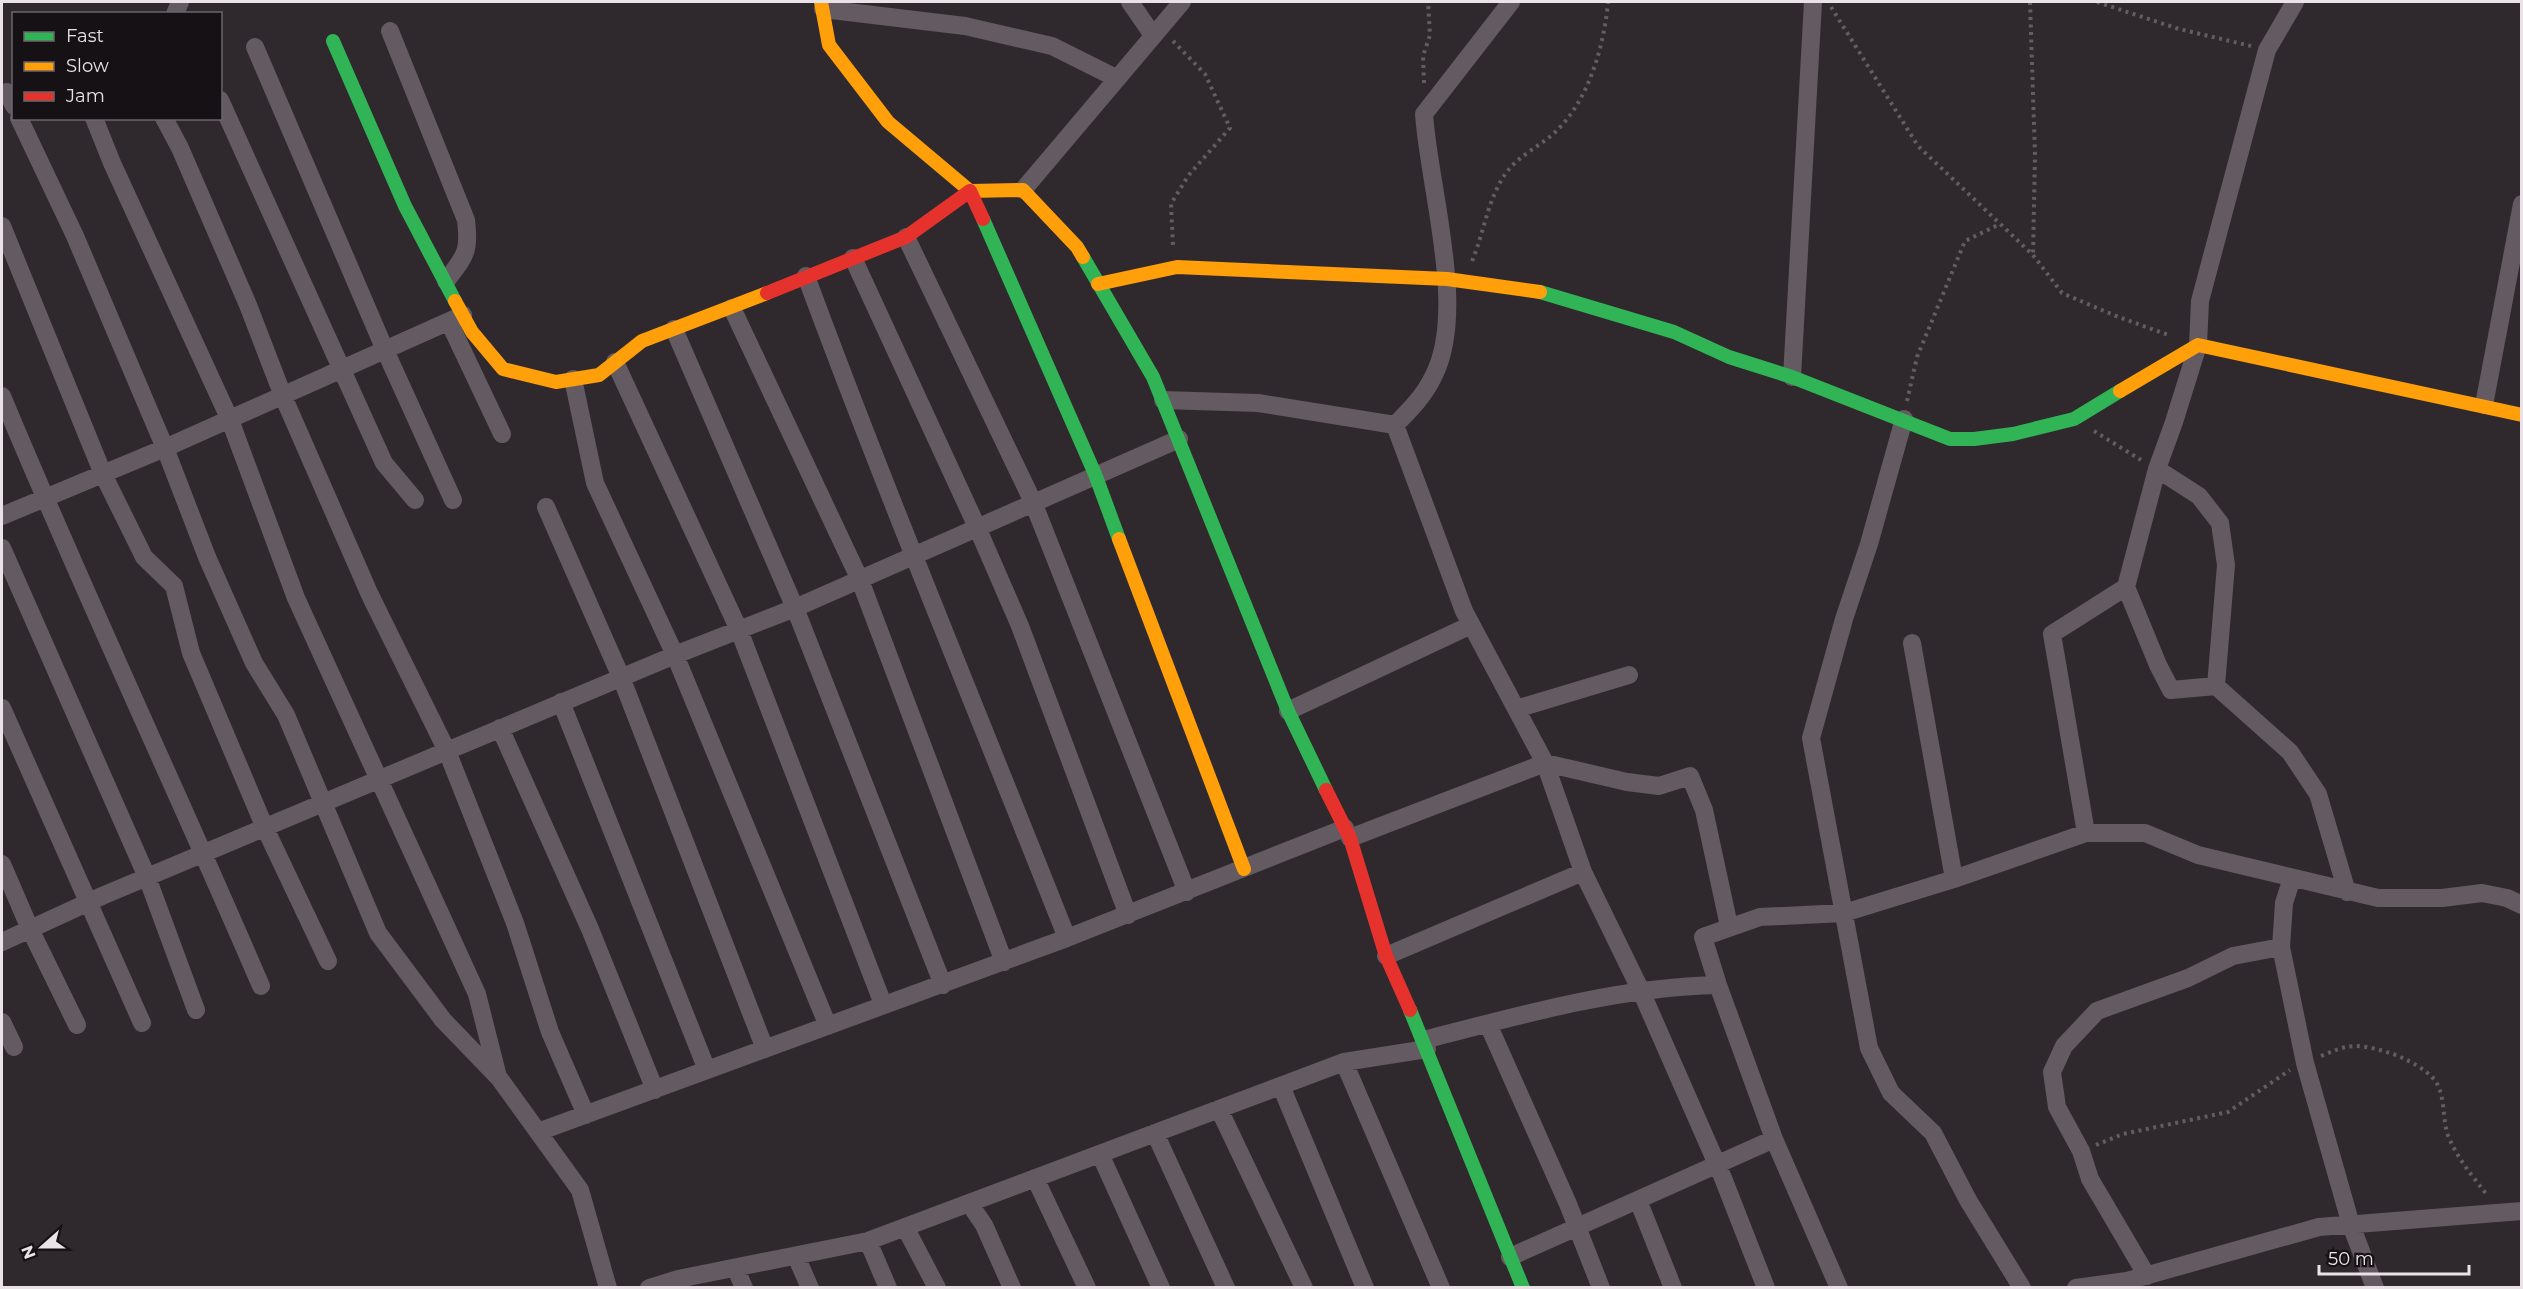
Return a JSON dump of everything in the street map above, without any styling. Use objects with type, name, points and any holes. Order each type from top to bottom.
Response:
[{"type":"street","points":[[1130,2],[1156,30]]},
{"type":"street","points":[[1023,190],[1182,2]]},
{"type":"street","points":[[1395,425],[1418,401],[1435,374],[1447,336],[1447,279],[1426,147],[1424,114],[1511,2]]},
{"type":"street","points":[[1792,377],[1813,2]]},
{"type":"street","points":[[2295,2],[2267,50],[2200,301],[2198,345],[2157,469],[2126,587],[2158,665],[2171,690],[2216,686],[2290,752],[2318,794],[2347,892]]},
{"type":"street","points":[[1116,78],[1052,46],[965,26],[822,5],[829,45],[888,122],[970,191],[1095,474],[1244,868]]},
{"type":"street","points":[[390,31],[466,220],[469,243],[463,260],[446,281]]},
{"type":"street","points":[[333,41],[405,206],[446,281],[456,319],[502,434]]},
{"type":"street","points":[[255,47],[385,350],[453,500]]},
{"type":"street","points":[[222,104],[384,463],[415,500]]},
{"type":"street","points":[[20,120],[75,236],[165,448],[207,557],[254,663],[286,715],[378,933],[443,1020],[499,1078],[580,1190],[608,1287]]},
{"type":"street","points":[[95,120],[112,164],[230,420],[296,598],[477,994],[499,1078]]},
{"type":"street","points":[[165,120],[180,148],[248,305],[283,396],[370,595],[447,751],[515,923],[550,1032],[586,1115]]},
{"type":"street","points":[[456,319],[472,333],[503,369],[556,382],[599,375],[642,341],[732,308],[906,237],[970,191],[1023,190],[1077,247],[1153,377],[1288,711],[1347,833],[1386,956],[1426,1045],[1523,1287]]},
{"type":"street","points":[[2484,405],[2522,204]]},
{"type":"street","points":[[2,226],[103,474],[144,558],[174,586],[191,653],[265,828],[328,961]]},
{"type":"street","points":[[906,237],[1033,502],[1187,891]]},
{"type":"street","points":[[853,258],[1020,626],[1128,915]]},
{"type":"street","points":[[1098,284],[1177,267],[1447,279],[1532,289],[1674,332],[1729,357],[1792,377],[1904,419],[1950,439],[1974,439],[2013,434],[2074,419],[2198,345],[2522,415]]},
{"type":"street","points":[[806,276],[864,433],[915,554],[1067,938]]},
{"type":"street","points":[[732,308],[860,579],[1004,962]]},
{"type":"street","points":[[2,516],[230,420],[456,319]]},
{"type":"street","points":[[674,329],[795,608],[943,985]]},
{"type":"street","points":[[615,362],[739,630],[883,1004]]},
{"type":"street","points":[[573,379],[595,483],[675,654],[828,1026]]},
{"type":"street","points":[[2,396],[44,498],[204,853],[261,986]]},
{"type":"street","points":[[1163,400],[1258,404],[1395,425]]},
{"type":"street","points":[[1904,419],[1811,738],[1869,1048],[1891,1093],[1933,1134],[1968,1200],[2022,1287]]},
{"type":"street","points":[[1395,425],[1471,625],[1545,763],[1583,872],[1641,991],[1767,1287]]},
{"type":"street","points":[[2,942],[147,877],[561,702],[675,654],[795,608],[1095,474],[1179,439]]},
{"type":"street","points":[[2157,469],[2199,496],[2220,524],[2226,565],[2216,686]]},
{"type":"street","points":[[546,507],[621,677],[765,1049]]},
{"type":"street","points":[[2,548],[147,877],[196,1010]]},
{"type":"street","points":[[2086,833],[2052,634],[2126,587]]},
{"type":"street","points":[[1288,711],[1471,625]]},
{"type":"street","points":[[1912,643],[1954,879]]},
{"type":"street","points":[[1516,709],[1629,675]]},
{"type":"street","points":[[561,702],[707,1070]]},
{"type":"street","points":[[2,708],[142,1023]]},
{"type":"street","points":[[500,728],[590,929],[655,1089]]},
{"type":"street","points":[[538,1132],[883,1004],[943,985],[1244,868],[1545,763],[1628,782],[1659,786],[1690,776],[1704,810],[1729,926]]},
{"type":"street","points":[[1839,1287],[1774,1139],[1703,937],[1729,926],[1760,918],[1844,913],[1954,879],[2086,833],[2145,833],[2198,855],[2378,898],[2442,898],[2482,893],[2507,898],[2522,905]]},
{"type":"street","points":[[2,864],[30,929],[77,1025]]},
{"type":"street","points":[[1386,956],[1583,872]]},
{"type":"street","points":[[2292,878],[2284,903],[2282,947],[2305,1062],[2351,1225],[2375,1287]]},
{"type":"street","points":[[2147,1276],[2090,1179],[2081,1151],[2057,1107],[2052,1072],[2064,1046],[2097,1011],[2188,978],[2233,956],[2282,947]]},
{"type":"street","points":[[660,1286],[868,1241],[1344,1062],[1426,1045],[1488,1024],[1641,991],[1718,985]]},
{"type":"street","points":[[2,1022],[14,1047]]},
{"type":"street","points":[[1488,1024],[1601,1287]]},
{"type":"street","points":[[1344,1062],[1441,1287]]},
{"type":"street","points":[[1281,1086],[1365,1287]]},
{"type":"street","points":[[1219,1109],[1304,1287]]},
{"type":"street","points":[[1155,1133],[1226,1287]]},
{"type":"street","points":[[1510,1257],[1774,1139]]},
{"type":"street","points":[[1100,1154],[1161,1287]]},
{"type":"street","points":[[1035,1178],[1087,1287]]},
{"type":"street","points":[[1638,1200],[1673,1287]]},
{"type":"street","points":[[969,1203],[984,1226],[1012,1287]]},
{"type":"street","points":[[2076,1287],[2127,1284],[2147,1276],[2319,1227],[2513,1212]]},
{"type":"street","points":[[905,1227],[937,1287]]},
{"type":"street","points":[[868,1241],[888,1287]]},
{"type":"street","points":[[796,1256],[810,1287]]},
{"type":"street","points":[[736,1269],[744,1287]]},
{"type":"path","points":[[1424,114],[1423,56],[1430,34],[1428,2]]},
{"type":"path","points":[[1447,279],[1471,262],[1480,242],[1490,202],[1505,174],[1526,153],[1551,136],[1570,118],[1589,78],[1605,31],[1608,2]]},
{"type":"path","points":[[1827,2],[1918,146],[2033,255],[2062,293],[2116,316],[2198,345]]},
{"type":"path","points":[[2030,2],[2035,155],[2033,255]]},
{"type":"path","points":[[2097,2],[2179,29],[2267,50]]},
{"type":"path","points":[[1156,30],[1205,74],[1230,128],[1188,176],[1171,204],[1172,236],[1177,267]]},
{"type":"path","points":[[1904,419],[1917,357],[1965,241],[2000,224]]},
{"type":"path","points":[[2074,419],[2157,469]]},
{"type":"path","points":[[2081,1151],[2123,1134],[2228,1112],[2285,1072],[2339,1048],[2357,1046],[2399,1055],[2432,1077],[2441,1092],[2443,1120],[2459,1157],[2497,1207],[2513,1212]]},
{"type":"traffic: fast","points":[[333,41],[405,206],[455,301]]},
{"type":"traffic: fast","points":[[983,219],[1095,474],[1119,539]]},
{"type":"traffic: fast","points":[[1083,257],[1153,377],[1288,711],[1326,790]]},
{"type":"traffic: fast","points":[[1540,292],[1674,332],[1729,357],[1792,377],[1950,439],[1974,439],[2013,434],[2074,419],[2120,391]]},
{"type":"traffic: fast","points":[[1410,1010],[1523,1288]]},
{"type":"traffic: slow","points":[[821,2],[829,45],[888,122],[970,191],[1023,190],[1077,247],[1083,257]]},
{"type":"traffic: slow","points":[[1098,284],[1177,267],[1447,279],[1540,292]]},
{"type":"traffic: slow","points":[[455,301],[472,332],[503,369],[556,382],[599,375],[642,341],[767,293]]},
{"type":"traffic: slow","points":[[2120,391],[2198,345],[2522,415]]},
{"type":"traffic: slow","points":[[1119,539],[1244,869]]},
{"type":"traffic: jam","points":[[767,293],[906,237],[970,191],[983,219]]},
{"type":"traffic: jam","points":[[1326,790],[1350,838],[1386,956],[1410,1010]]}]
